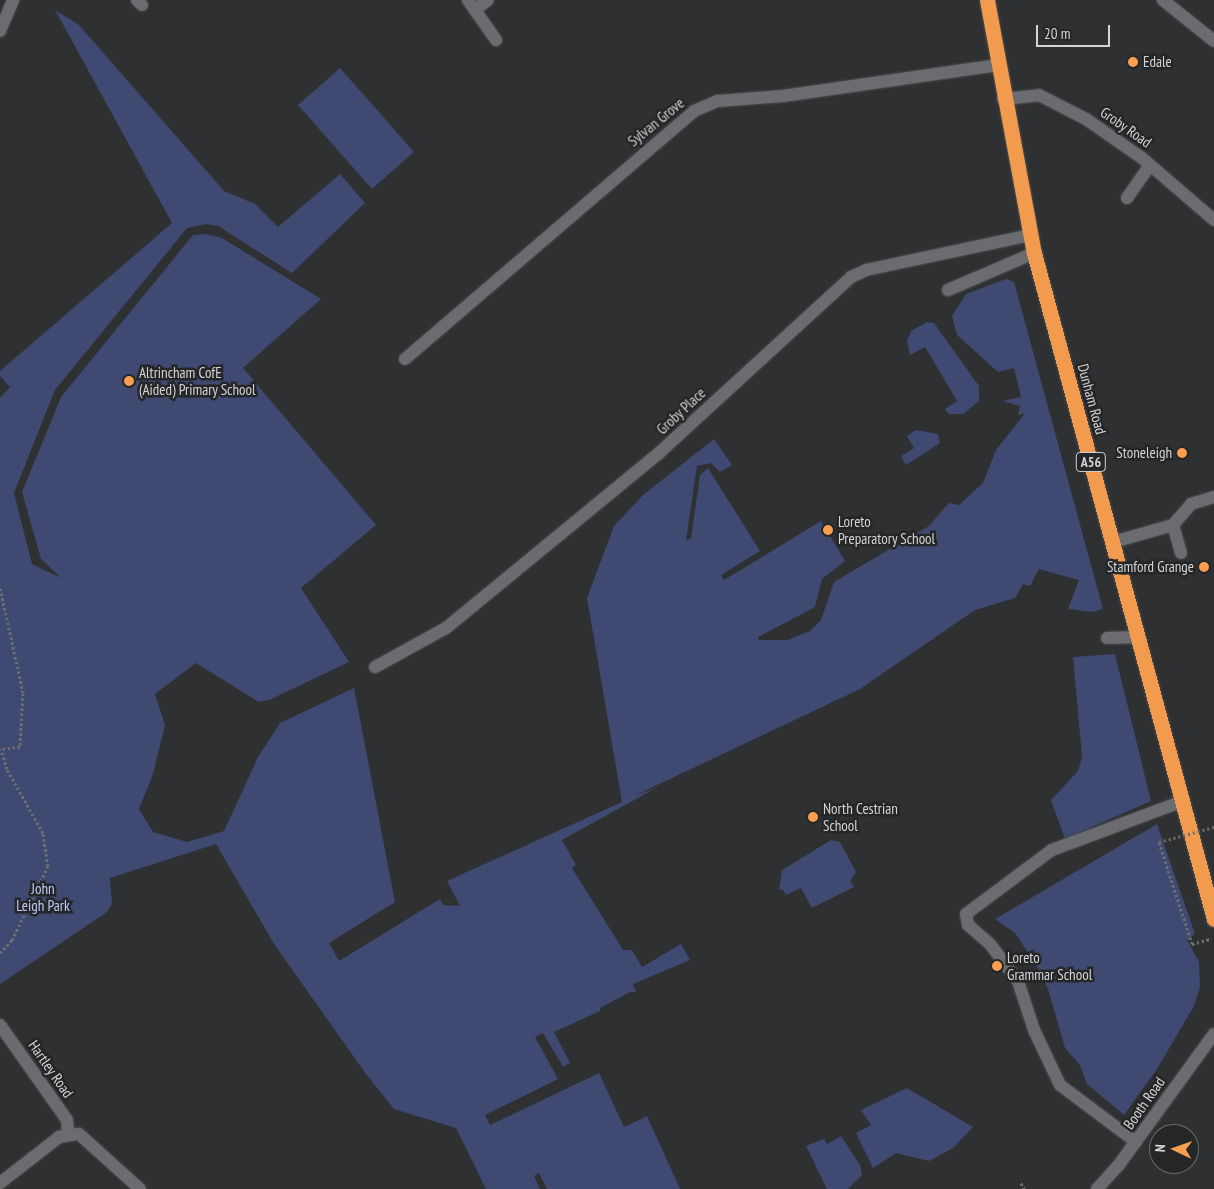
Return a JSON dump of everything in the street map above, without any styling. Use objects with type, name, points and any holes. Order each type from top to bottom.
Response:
[{"type":"highway","name":"Dunham Road","points":[[987,0],[1003,99],[1034,253],[1214,919]]},
{"type":"street","points":[[0,31],[12,0]]},
{"type":"street","points":[[488,0],[472,5],[496,40]]},
{"type":"street","points":[[1163,0],[1214,41]]},
{"type":"street","name":"Sylvan Grove","points":[[405,359],[694,111],[718,101],[783,96],[997,65]]},
{"type":"street","name":"Groby Road","points":[[1003,99],[1046,97],[1086,119],[1150,166],[1214,220]]},
{"type":"street","points":[[1127,198],[1150,166]]},
{"type":"street","name":"Groby Place","points":[[375,666],[446,628],[659,453],[851,277],[866,270],[1031,235]]},
{"type":"street","points":[[948,290],[1034,253]]},
{"type":"street","points":[[1113,542],[1174,525],[1191,504],[1214,497]]},
{"type":"street","points":[[1174,525],[1181,553]]},
{"type":"street","points":[[1107,638],[1139,638]]},
{"type":"street","points":[[1136,1142],[1060,1085],[1034,1030],[1018,981],[990,944],[968,925],[966,914],[1052,850],[1183,802]]},
{"type":"street","name":"Hartley Road","points":[[0,1025],[67,1120],[68,1135]]},
{"type":"street","name":"Booth Road","points":[[1096,1189],[1136,1142],[1214,1034]]},
{"type":"street","points":[[0,1183],[45,1147],[68,1135],[79,1134],[88,1140],[140,1189]]},
{"type":"path","points":[[0,588],[23,693],[20,747],[1,749],[7,770],[43,833],[48,866],[12,940],[0,953]]},
{"type":"path","points":[[1214,827],[1159,842],[1192,944],[1214,938]]},
{"type":"path","points":[[1021,1183],[1024,1189]]},
{"type":"green space","name":"John Leigh Park","points":[[55,10],[79,25],[224,191],[255,204],[278,227],[340,174],[365,203],[292,273],[218,226],[206,224],[187,228],[55,390],[14,493],[32,564],[61,578],[41,559],[22,492],[61,397],[193,235],[206,234],[222,238],[321,299],[243,368],[376,525],[301,588],[349,662],[269,700],[259,702],[196,663],[155,694],[165,725],[153,774],[139,809],[153,832],[187,842],[224,831],[258,757],[280,723],[354,688],[395,902],[329,943],[339,961],[440,899],[443,905],[460,906],[447,881],[622,802],[587,598],[614,526],[643,495],[714,439],[732,465],[720,472],[711,463],[697,466],[686,541],[691,538],[700,475],[708,468],[760,551],[721,575],[724,580],[821,521],[845,561],[822,579],[815,607],[758,637],[759,640],[788,640],[810,631],[821,620],[834,582],[929,526],[949,503],[959,505],[983,483],[996,450],[1025,413],[1018,415],[1020,406],[1003,401],[1021,397],[1014,368],[998,372],[957,335],[952,316],[966,294],[1006,279],[1014,282],[1103,609],[1092,612],[1068,609],[1079,580],[1039,569],[1030,586],[1023,584],[1015,598],[975,610],[860,689],[634,796],[656,788],[562,840],[576,865],[572,868],[623,950],[632,950],[642,967],[681,944],[690,960],[633,984],[636,992],[630,992],[600,1008],[600,1011],[554,1032],[570,1063],[563,1067],[543,1033],[535,1037],[558,1079],[485,1115],[490,1125],[599,1073],[624,1127],[647,1116],[680,1189],[547,1189],[539,1173],[534,1176],[540,1189],[486,1189],[456,1128],[394,1109],[366,1074],[274,944],[216,844],[110,878],[112,904],[107,912],[0,984],[0,398],[10,387],[0,376],[0,371],[172,223]]},
{"type":"green space","points":[[340,68],[414,152],[372,189],[298,105]]},
{"type":"green space","points":[[927,322],[934,323],[979,386],[979,401],[963,414],[949,414],[945,409],[957,401],[925,347],[910,355],[907,341],[911,331]]},
{"type":"green space","points":[[916,430],[938,434],[940,443],[906,465],[901,456],[914,448],[907,436]]},
{"type":"green space","points":[[1115,654],[1151,801],[1065,839],[1051,800],[1078,771],[1082,757],[1073,657]]},
{"type":"green space","points":[[1157,824],[1195,934],[1187,940],[1199,962],[1200,987],[1194,1006],[1157,1069],[1124,1115],[1087,1084],[1080,1065],[1065,1048],[1048,989],[1035,963],[1015,933],[995,919]]},
{"type":"green space","points":[[831,840],[840,842],[856,872],[850,881],[854,887],[812,908],[801,888],[786,895],[783,890],[779,890],[782,870]]},
{"type":"green space","points":[[907,1088],[973,1127],[953,1148],[929,1161],[896,1153],[873,1168],[856,1133],[871,1125],[861,1110]]},
{"type":"green space","points":[[841,1136],[860,1165],[862,1175],[848,1189],[827,1189],[806,1146],[824,1139],[827,1144]]},
{"type":"place","name":"Edale","points":[[1133,62]]},
{"type":"place","name":"Altrincham CofE (Aided) Primary School","points":[[129,381]]},
{"type":"place","name":"Stoneleigh","points":[[1182,453]]},
{"type":"place","name":"Loreto Preparatory School","points":[[828,530]]},
{"type":"place","name":"Stamford Grange","points":[[1204,567]]},
{"type":"place","name":"North Cestrian School","points":[[813,817]]},
{"type":"place","name":"Loreto Grammar School","points":[[997,966]]}]
